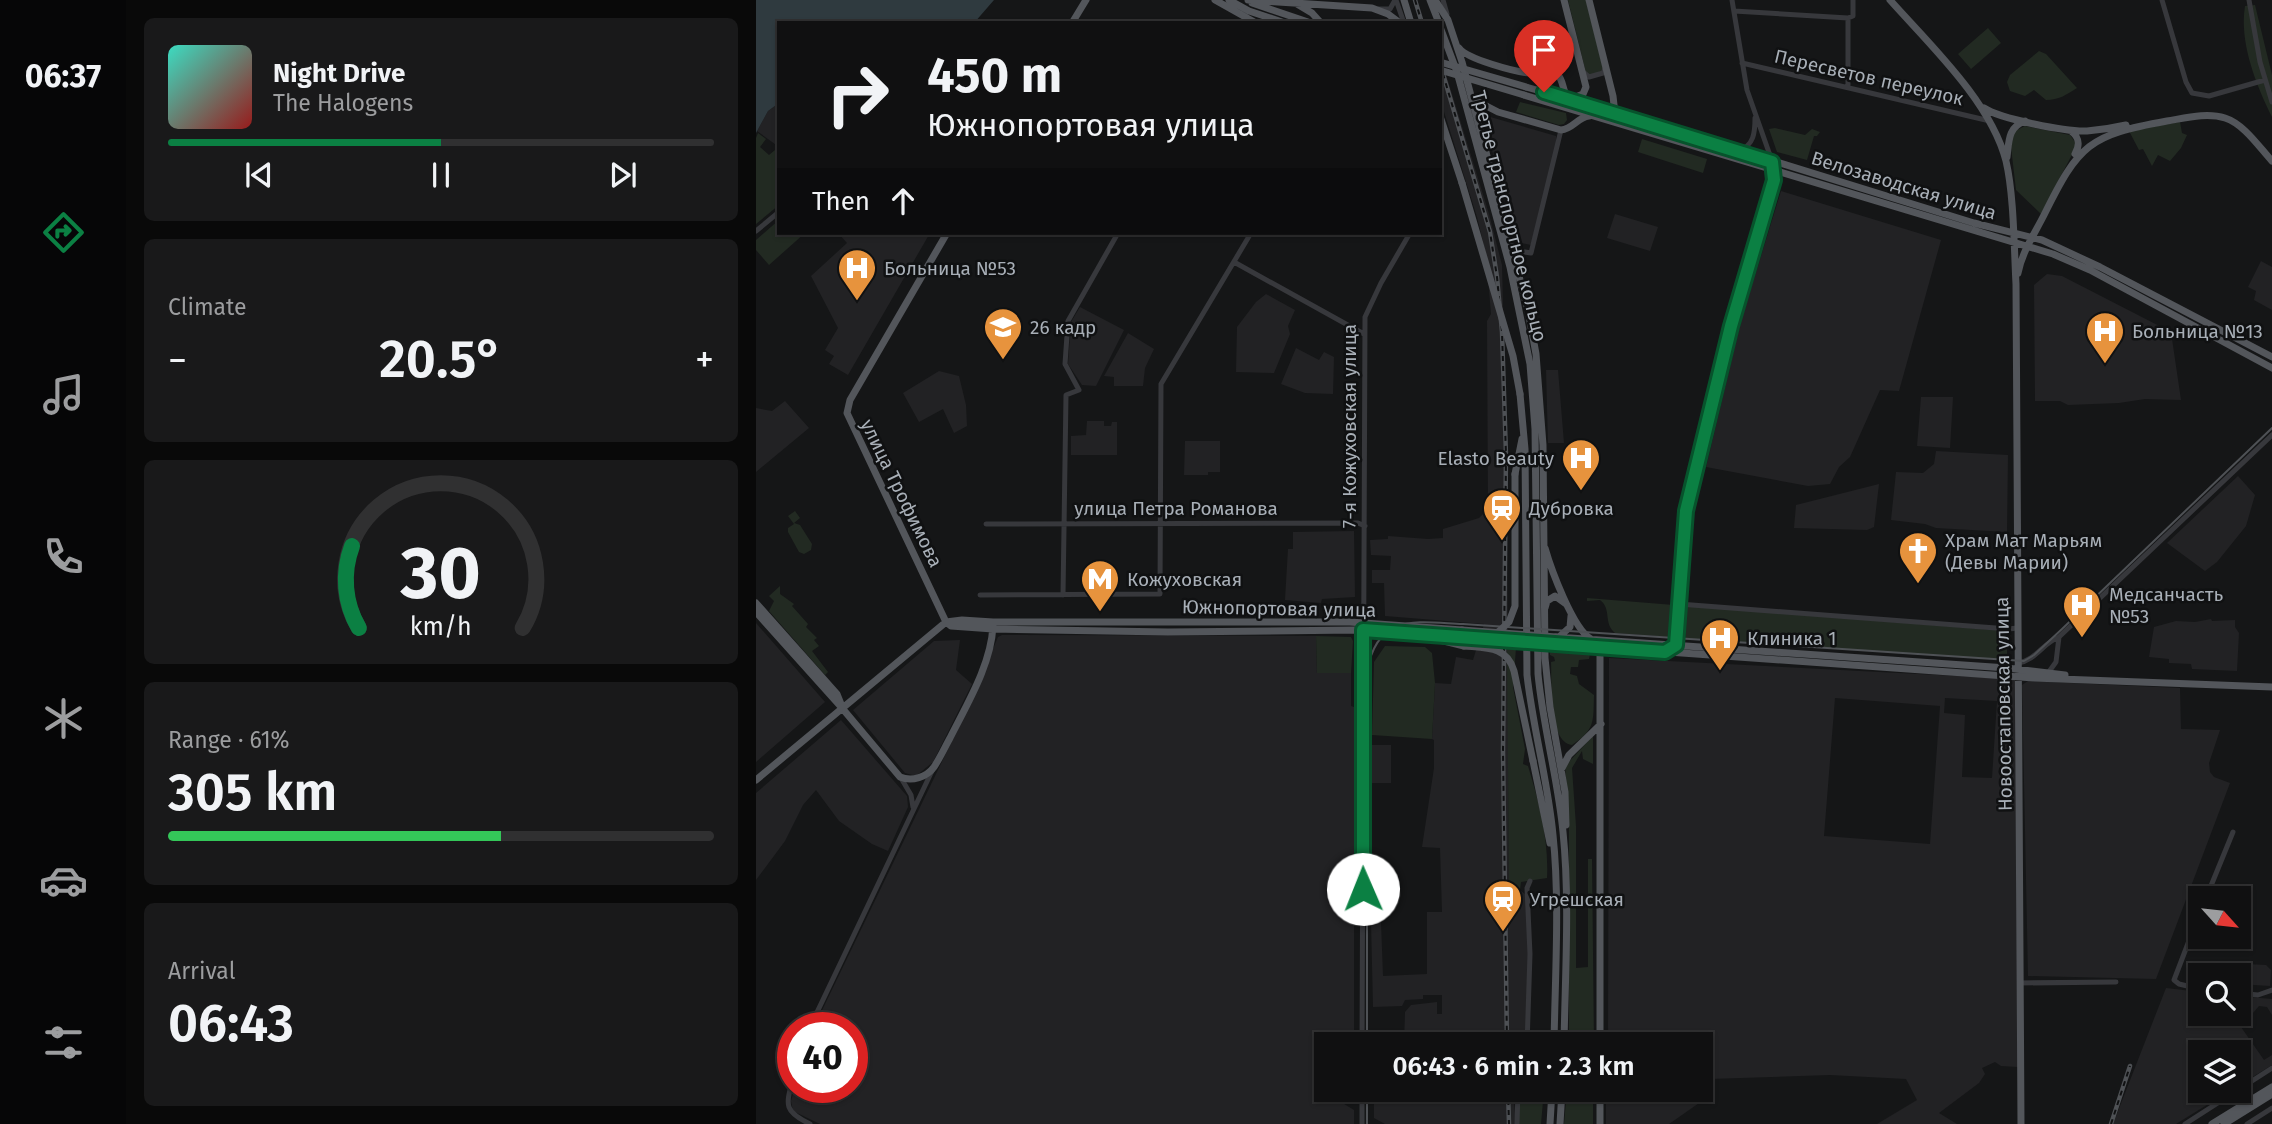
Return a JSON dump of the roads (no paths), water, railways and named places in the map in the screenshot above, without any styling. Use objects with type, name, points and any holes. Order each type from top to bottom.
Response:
[{"type":"main road","points":[[1073,21],[1086,0]]},
{"type":"main road","points":[[1215,0],[1241,19]]},
{"type":"main road","points":[[1229,0],[1249,11],[1279,21]]},
{"type":"main road","points":[[1246,0],[1372,8],[1399,21]]},
{"type":"main road","points":[[1246,0],[1305,21]]},
{"type":"main road","points":[[1404,0],[1410,21]]},
{"type":"main road","points":[[1433,0],[1448,20],[1458,48],[1466,59],[1470,95],[1530,317],[1539,372],[1547,684],[1566,801],[1565,861]]},
{"type":"main road","name":"Третье транспортное кольцо","points":[[1433,0],[1438,21]]},
{"type":"main road","points":[[1466,59],[1526,73],[1553,72],[1560,77],[1565,95],[1570,99],[1579,98],[1585,91],[1582,71],[1564,0]]},
{"type":"main road","points":[[1589,0],[1606,66],[1615,112],[1613,121]]},
{"type":"main road","points":[[1890,0],[1978,102],[1990,121],[2006,161]]},
{"type":"main road","points":[[1295,3],[1312,13],[1319,21]]},
{"type":"main road","points":[[1321,21],[1322,11],[1336,6]]},
{"type":"main road","name":"Третье транспортное кольцо","points":[[1442,33],[1457,72],[1510,267],[1530,365],[1535,429],[1538,674],[1559,802],[1565,861],[1564,1032]]},
{"type":"main road","points":[[1442,63],[1525,91]]},
{"type":"main road","points":[[1442,70],[1525,91]]},
{"type":"main road","points":[[1544,92],[1557,87],[1553,72]]},
{"type":"main road","name":"Велозаводская улица","points":[[1525,91],[1544,92],[1615,112],[1772,162],[2059,247],[2272,357]]},
{"type":"main road","name":"Велозаводская улица","points":[[1525,91],[1565,107],[2055,255],[2090,270],[2272,368]]},
{"type":"main road","points":[[1470,95],[1478,103],[1498,111],[1562,130],[1572,127],[1583,117],[1597,116]]},
{"type":"main road","points":[[1978,102],[1990,112],[2068,130],[2087,131],[2197,113],[2221,113],[2234,118],[2272,158]]},
{"type":"main road","points":[[1562,130],[1572,119],[1565,107]]},
{"type":"main road","points":[[1480,128],[1485,113],[1498,111]]},
{"type":"main road","points":[[2071,164],[2084,149],[2111,134],[2128,128],[2208,115],[2232,121],[2272,158]]},
{"type":"main road","points":[[2006,161],[2011,132],[2026,121]]},
{"type":"main road","name":"Третье транспортное кольцо","points":[[1442,122],[1513,356],[1523,411],[1527,675],[1554,847],[1554,1032]]},
{"type":"main road","points":[[2068,130],[2075,135],[2079,144],[2071,164]]},
{"type":"main road","points":[[1442,136],[1455,162]]},
{"type":"main road","name":"Новоостаповская улица","points":[[2006,161],[2016,284],[2021,1124]]},
{"type":"main road","name":"Новоостаповская улица","points":[[2016,284],[2021,262],[2071,164]]},
{"type":"main road","points":[[1992,227],[2006,226],[2012,219]]},
{"type":"main road","name":"улица Трофимова","points":[[946,235],[850,400],[847,413],[946,622]]},
{"type":"main road","points":[[1530,317],[1530,365]]},
{"type":"main road","points":[[1497,633],[1509,622],[1515,611],[1515,474],[1522,437],[1523,411]]},
{"type":"main road","points":[[1543,534],[1546,552],[1572,621],[1570,627],[1556,641]]},
{"type":"main road","points":[[1544,612],[1547,601],[1553,597],[1561,599],[1584,634],[1600,648],[1600,1032]]},
{"type":"main road","points":[[756,603],[900,777],[914,779],[933,769],[979,677],[990,650],[993,626]]},
{"type":"main road","points":[[941,607],[949,615],[962,620]]},
{"type":"main road","points":[[756,612],[828,689]]},
{"type":"main road","name":"Южнопортовая улица","points":[[946,622],[962,620],[993,626]]},
{"type":"main road","points":[[756,780],[946,622]]},
{"type":"main road","name":"Южнопортовая улица","points":[[946,622],[951,626],[1363,627],[1556,641],[1608,640],[1665,648]]},
{"type":"main road","name":"Южнопортовая улица","points":[[1406,630],[1421,635],[1497,633],[1600,648],[1665,648]]},
{"type":"main road","points":[[1421,635],[1447,643],[1494,649],[1505,654],[1510,660],[1548,835],[1555,880]]},
{"type":"main road","points":[[1600,648],[1608,640]]},
{"type":"main road","points":[[1665,648],[1676,645],[1689,650]]},
{"type":"main road","points":[[1577,646],[1593,651],[1600,659]]},
{"type":"main road","points":[[1665,648],[2018,670],[2063,674],[2076,678]]},
{"type":"main road","points":[[2018,670],[2076,678],[2269,687]]},
{"type":"main road","points":[[1562,772],[1564,762],[1601,724]]},
{"type":"main road","points":[[1555,734],[1559,742],[1566,747],[1572,748],[1580,743]]},
{"type":"main road","points":[[2211,1124],[2272,1087]]},
{"type":"main road","points":[[2224,1124],[2272,1094]]},
{"type":"main road","points":[[1550,1121],[1551,1102]]},
{"type":"main road","points":[[1560,1124],[1561,1102]]},
{"type":"main road","points":[[1600,1102],[1600,1124]]},
{"type":"street","points":[[1229,0],[1255,21]]},
{"type":"street","points":[[1262,0],[1277,12]]},
{"type":"street","points":[[1372,8],[1390,9],[1395,0]]},
{"type":"street","points":[[1395,0],[1401,21]]},
{"type":"street","points":[[1443,0],[1448,20]]},
{"type":"street","points":[[1676,645],[1685,520],[1694,473],[1731,326],[1774,180],[1772,162],[1754,111],[1742,63],[1732,0]]},
{"type":"street","points":[[1734,11],[1848,18],[1853,16],[1853,0]]},
{"type":"street","points":[[2162,0],[2186,82],[2192,93],[2209,96],[2265,80]]},
{"type":"street","points":[[2249,0],[2272,102]]},
{"type":"street","points":[[1848,18],[1848,88]]},
{"type":"street","name":"Пересветов переулок","points":[[1742,63],[1990,121]]},
{"type":"street","points":[[1582,71],[1589,77],[1596,76],[1603,73],[1606,66]]},
{"type":"street","points":[[1735,150],[1746,148],[1753,139],[1754,111]]},
{"type":"street","points":[[1512,250],[1531,253],[1562,130]]},
{"type":"street","points":[[756,231],[777,214]]},
{"type":"street","points":[[1063,595],[1066,395],[1079,390],[1065,364],[1068,321],[1117,235]]},
{"type":"street","points":[[980,595],[1160,594],[1161,384],[1250,235]]},
{"type":"street","name":"7-я Кожуховская улица","points":[[1362,1032],[1364,334],[1366,313],[1409,235]]},
{"type":"street","points":[[2055,255],[2051,249],[2059,247]]},
{"type":"street","points":[[1234,262],[1364,334]]},
{"type":"street","points":[[2258,360],[2255,354],[2262,352]]},
{"type":"street","points":[[2018,670],[2059,637],[2272,435]]},
{"type":"street","name":"улица Петра Романова","points":[[986,524],[1357,523],[1365,526]]},
{"type":"street","points":[[1679,604],[2017,628]]},
{"type":"street","points":[[1665,648],[1677,633]]},
{"type":"street","points":[[1677,633],[1689,650]]},
{"type":"street","points":[[2048,673],[2056,663],[2059,637]]},
{"type":"street","points":[[2056,663],[2063,674]]},
{"type":"street","points":[[817,1012],[933,769]]},
{"type":"street","points":[[900,777],[911,795],[914,807]]},
{"type":"street","points":[[2211,886],[2233,832]]},
{"type":"street","points":[[1527,1032],[1530,954],[1527,888],[1530,881]]},
{"type":"street","points":[[2188,943],[2174,979],[2179,984],[2188,986]]},
{"type":"street","points":[[2020,983],[2116,982]]},
{"type":"street","points":[[2251,994],[2264,994],[2272,990]]},
{"type":"street","points":[[2185,1124],[2272,1068]]},
{"type":"street","points":[[1362,1102],[1362,1124]]},
{"type":"street","points":[[1517,1124],[1518,1102]]},
{"type":"street","points":[[787,1103],[793,1116],[810,1124]]},
{"type":"street","points":[[2247,1124],[2272,1108]]},
{"type":"tram line","points":[[1367,1032],[1367,671],[1372,652],[1380,638],[1390,630],[1415,622],[1430,622],[2024,661],[2062,629],[2272,428]]},
{"type":"tram line","points":[[1367,1102],[1367,1124]]},
{"type":"railway","points":[[1415,0],[1421,21]]},
{"type":"railway","points":[[1442,71],[1490,232],[1502,332],[1506,455],[1503,751],[1507,1032]]},
{"type":"railway","points":[[2111,1124],[2130,1066]]},
{"type":"railway","points":[[1508,1102],[1509,1124]]},
{"type":"place","name":"Больница №53","points":[[857,302]]},
{"type":"place","name":"26 кадр","points":[[1003,361]]},
{"type":"place","name":"Больница №13","points":[[2105,365]]},
{"type":"place","name":"Elasto Beauty","points":[[1581,492]]},
{"type":"place","name":"Дубровка","points":[[1502,542]]},
{"type":"place","name":"Храм Мат Марьям (Девы Марии)","points":[[1918,585]]},
{"type":"place","name":"Кожуховская","points":[[1100,613]]},
{"type":"place","name":"Медсанчасть №53","points":[[2082,639]]},
{"type":"place","name":"Клиника 1","points":[[1720,672]]},
{"type":"place","name":"Угрешская","points":[[1503,933]]}]
